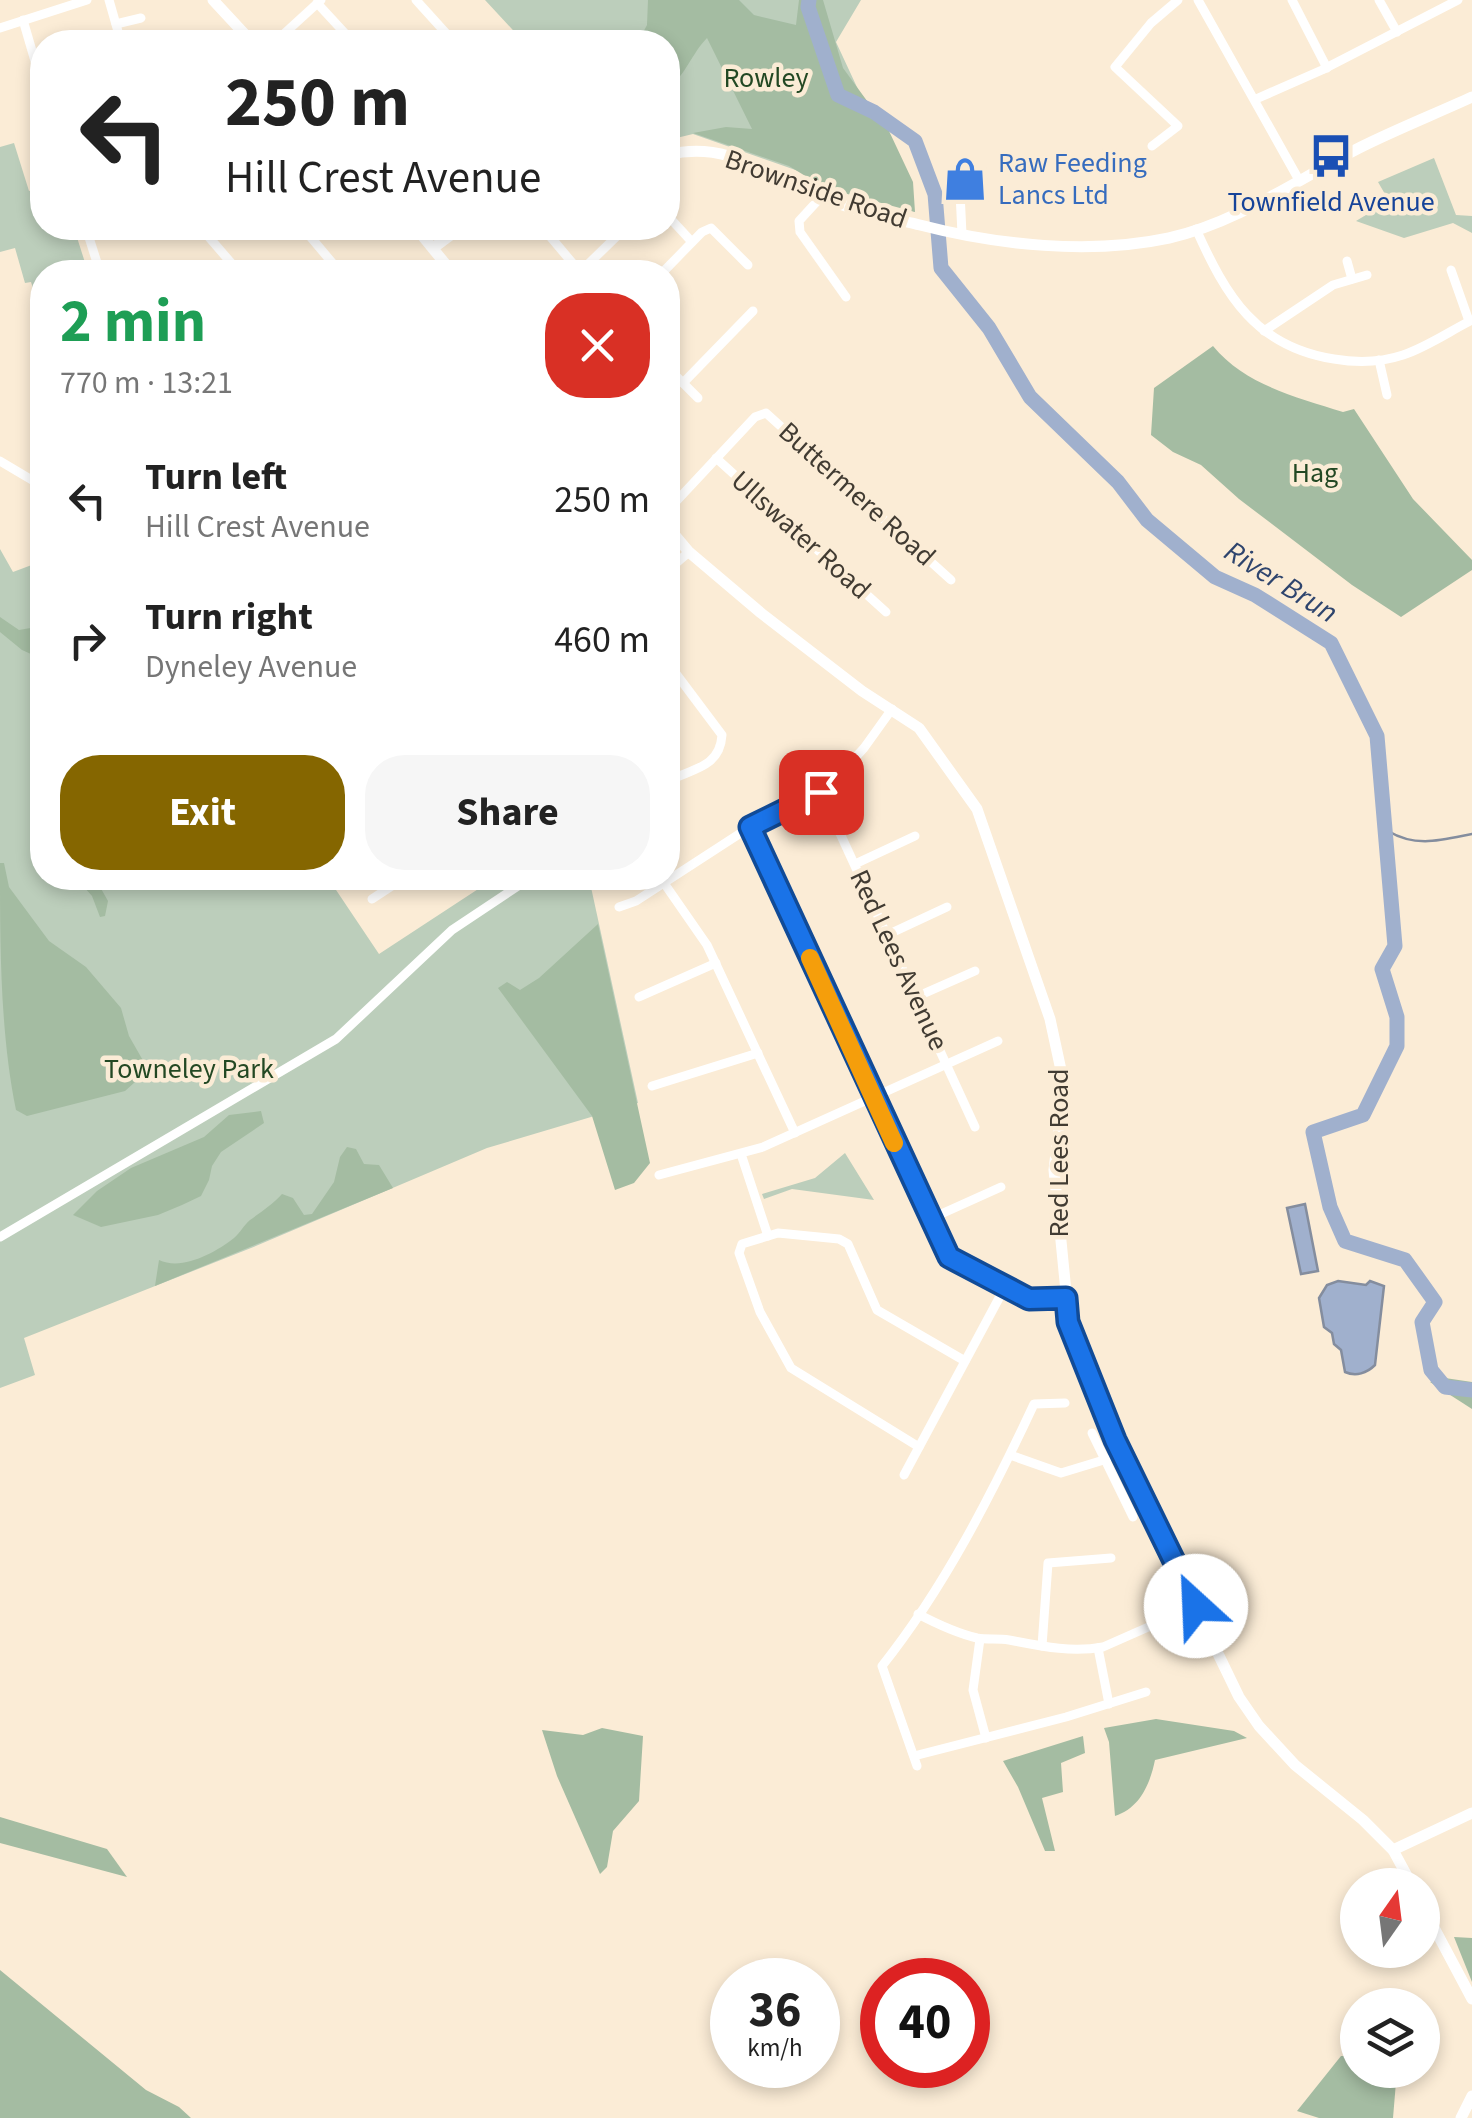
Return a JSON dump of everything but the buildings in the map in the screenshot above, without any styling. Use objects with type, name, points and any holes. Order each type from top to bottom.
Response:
[{"type":"street","points":[[0,28],[64,4],[86,0]]},
{"type":"street","points":[[109,0],[118,30]]},
{"type":"street","points":[[213,0],[241,30]]},
{"type":"street","points":[[416,0],[443,30]]},
{"type":"street","points":[[1152,146],[1178,126],[1115,67],[1151,23],[1178,0]]},
{"type":"street","points":[[1198,0],[1299,180]]},
{"type":"street","points":[[1292,0],[1327,68]]},
{"type":"street","points":[[1379,0],[1397,32]]},
{"type":"street","points":[[1256,99],[1327,68],[1458,0]]},
{"type":"street","points":[[288,30],[319,2],[343,30]]},
{"type":"street","points":[[116,24],[141,18]]},
{"type":"street","points":[[24,20],[30,42]]},
{"type":"street","name":"Brownside Road","points":[[680,154],[700,152],[750,161],[821,197],[962,234],[1064,246],[1141,242],[1170,238],[1258,204],[1360,148],[1472,98]]},
{"type":"street","points":[[959,172],[962,234]]},
{"type":"street","points":[[821,197],[798,225],[846,297]]},
{"type":"street","points":[[680,229],[692,242]]},
{"type":"street","points":[[675,260],[706,229],[715,229],[748,265]]},
{"type":"street","points":[[1196,229],[1228,293],[1252,322],[1296,350],[1320,357],[1346,361],[1404,355],[1470,320],[1450,270]]},
{"type":"street","points":[[211,240],[229,260]]},
{"type":"street","points":[[312,240],[330,260]]},
{"type":"street","points":[[426,240],[442,260]]},
{"type":"street","points":[[433,248],[444,240]]},
{"type":"street","points":[[553,240],[570,260]]},
{"type":"street","points":[[592,260],[612,240]]},
{"type":"street","points":[[1347,261],[1352,280]]},
{"type":"street","points":[[1264,331],[1333,285],[1367,275]]},
{"type":"street","points":[[837,285],[848,276]]},
{"type":"street","points":[[683,383],[753,311]]},
{"type":"street","points":[[1379,360],[1387,395]]},
{"type":"street","points":[[680,380],[698,398]]},
{"type":"street","name":"Buttermere Road","points":[[716,458],[761,414],[777,420],[952,580]]},
{"type":"street","points":[[680,497],[716,458]]},
{"type":"street","name":"Ullswater Road","points":[[716,458],[886,612]]},
{"type":"street","points":[[0,461],[30,479]]},
{"type":"street","name":"Red Lees Road","points":[[680,541],[761,613],[862,691],[919,728],[976,809],[1050,1018],[1064,1084],[1054,1170],[1068,1322],[1115,1440],[1239,1697],[1259,1726],[1296,1765],[1363,1820],[1393,1850],[1403,1868]]},
{"type":"street","points":[[680,560],[689,552]]},
{"type":"street","points":[[680,679],[722,735],[722,748],[715,758],[680,777]]},
{"type":"street","points":[[680,873],[750,827],[821,792],[864,748],[892,709]]},
{"type":"street","name":"Red Lees Avenue","points":[[821,792],[975,1127]]},
{"type":"street","points":[[750,827],[949,1257],[1029,1299],[1066,1298]]},
{"type":"street","points":[[854,864],[914,836]]},
{"type":"street","points":[[372,899],[386,890]]},
{"type":"street","points":[[0,1237],[336,1039],[452,930],[512,890]]},
{"type":"street","points":[[619,907],[628,906],[653,890]]},
{"type":"street","points":[[669,890],[707,945],[795,1133]]},
{"type":"street","points":[[887,935],[947,906]]},
{"type":"street","points":[[640,997],[716,963]]},
{"type":"street","points":[[916,997],[975,971]]},
{"type":"street","points":[[659,1175],[741,1154],[795,1133],[998,1041]]},
{"type":"street","points":[[652,1086],[758,1053]]},
{"type":"street","points":[[741,1154],[768,1236]]},
{"type":"street","points":[[930,1219],[1001,1186]]},
{"type":"street","points":[[919,1447],[792,1368],[760,1312],[739,1254],[742,1244],[778,1233],[839,1239],[848,1244],[877,1310],[965,1361]]},
{"type":"street","points":[[904,1475],[1005,1287]]},
{"type":"street","points":[[1065,1403],[1034,1404],[954,1557],[904,1640],[882,1666],[916,1761],[1146,1692]]},
{"type":"street","points":[[1092,1433],[1132,1517]]},
{"type":"street","points":[[1010,1455],[1060,1473],[1106,1460]]},
{"type":"street","points":[[1042,1646],[1048,1563],[1111,1558]]},
{"type":"street","points":[[918,1614],[980,1639],[1098,1648],[1196,1606]]},
{"type":"street","points":[[980,1639],[973,1690],[986,1738]]},
{"type":"street","points":[[1098,1648],[1109,1704]]},
{"type":"street","points":[[1393,1850],[1472,1814]]},
{"type":"street","points":[[1440,1938],[1472,1999]]},
{"type":"street","points":[[1460,2118],[1472,2096]]},
{"type":"green space","name":"Rowley","points":[[485,0],[861,0],[836,42],[915,212],[693,134],[680,137],[680,30],[513,30]]},
{"type":"green space","name":"Rowley","points":[[648,0],[739,0],[754,15],[796,25],[799,0],[823,0],[843,68],[889,131],[913,182],[915,212],[825,188],[789,166],[693,133],[726,127],[752,129],[707,38],[680,77],[680,30],[644,30]]},
{"type":"green space","points":[[14,143],[30,191],[30,240],[78,240],[84,260],[30,260],[30,282],[25,283],[15,248],[0,252],[0,147]]},
{"type":"green space","points":[[1434,158],[1456,215],[1472,216],[1472,233],[1453,223],[1404,238],[1356,221],[1389,201],[1378,182]]},
{"type":"green space","name":"Hag","points":[[1213,346],[1240,371],[1272,388],[1343,412],[1354,409],[1413,499],[1472,560],[1472,570],[1401,617],[1352,585],[1201,465],[1173,452],[1151,435],[1154,388]]},
{"type":"green space","name":"Towneley Park","points":[[0,549],[13,572],[30,566],[30,890],[336,890],[379,954],[477,890],[592,890],[638,1103],[487,1148],[24,1338],[35,1375],[0,1388]]},
{"type":"green space","points":[[0,617],[19,630],[30,628],[30,654],[22,650],[0,632]]},
{"type":"green space","points":[[0,863],[4,863],[9,887],[49,941],[86,967],[121,1008],[129,1036],[145,1064],[125,1091],[27,1116],[16,1110],[4,1019]]},
{"type":"green space","points":[[87,890],[102,890],[108,901],[105,916],[100,917]]},
{"type":"green space","points":[[598,924],[650,1163],[634,1183],[615,1190],[592,1116],[498,988],[507,982],[520,990],[539,978]]},
{"type":"green space","points":[[261,1111],[264,1123],[221,1152],[201,1196],[158,1215],[101,1227],[73,1215],[97,1191],[131,1168],[204,1137],[229,1115]]},
{"type":"green space","points":[[347,1147],[356,1149],[364,1164],[379,1165],[393,1188],[155,1286],[159,1260],[188,1262],[208,1254],[234,1238],[282,1194],[293,1198],[304,1215],[312,1214],[334,1182],[340,1157]]},
{"type":"green space","points":[[845,1153],[874,1200],[792,1189],[764,1199],[762,1194],[815,1178]]},
{"type":"green space","points":[[1445,1378],[1472,1382],[1472,1409],[1430,1382]]},
{"type":"green space","points":[[1156,1719],[1234,1731],[1247,1738],[1155,1760],[1142,1794],[1131,1807],[1115,1816],[1109,1742],[1104,1728]]},
{"type":"green space","points":[[602,1728],[643,1736],[639,1801],[613,1831],[607,1867],[600,1874],[557,1776],[542,1730],[583,1735]]},
{"type":"green space","points":[[1083,1736],[1085,1753],[1061,1763],[1063,1792],[1042,1798],[1055,1851],[1045,1851],[1003,1761]]},
{"type":"green space","points":[[0,1817],[107,1849],[127,1877],[0,1843]]},
{"type":"green space","points":[[1454,1937],[1472,1938],[1472,1982]]},
{"type":"green space","points":[[0,1970],[146,2090],[191,2118],[0,2118]]},
{"type":"green space","points":[[1340,2057],[1340,2088],[1396,2088],[1393,2118],[1319,2118],[1297,2111]]},
{"type":"water","points":[[1305,1204],[1318,1271],[1301,1274],[1287,1208]]},
{"type":"water","points":[[1338,1281],[1366,1285],[1370,1281],[1384,1286],[1375,1365],[1361,1373],[1345,1372],[1341,1350],[1324,1327],[1319,1298],[1327,1285]]},
{"type":"waterway","name":"River Brun","points":[[809,0],[808,7],[838,95],[874,112],[915,141],[935,194],[941,268],[989,328],[1030,397],[1118,482],[1147,520],[1215,577],[1255,595],[1331,643],[1377,736],[1395,946],[1382,969],[1397,1017],[1397,1046],[1363,1115],[1313,1132],[1330,1207],[1345,1241],[1405,1260],[1435,1302],[1422,1322],[1431,1370],[1445,1387],[1472,1390]]},
{"type":"waterway","points":[[1388,831],[1419,841],[1472,834]]},
{"type":"slow traffic","points":[[810,958],[894,1143]]},
{"type":"place","name":"Townfield Avenue","points":[[1331,156]]},
{"type":"place","name":"Raw Feeding Lancs Ltd","points":[[965,179]]},
{"type":"route","points":[[821,792],[750,827],[873,1098],[949,1257],[1029,1299],[1066,1298],[1068,1322],[1115,1440],[1196,1606]]}]
